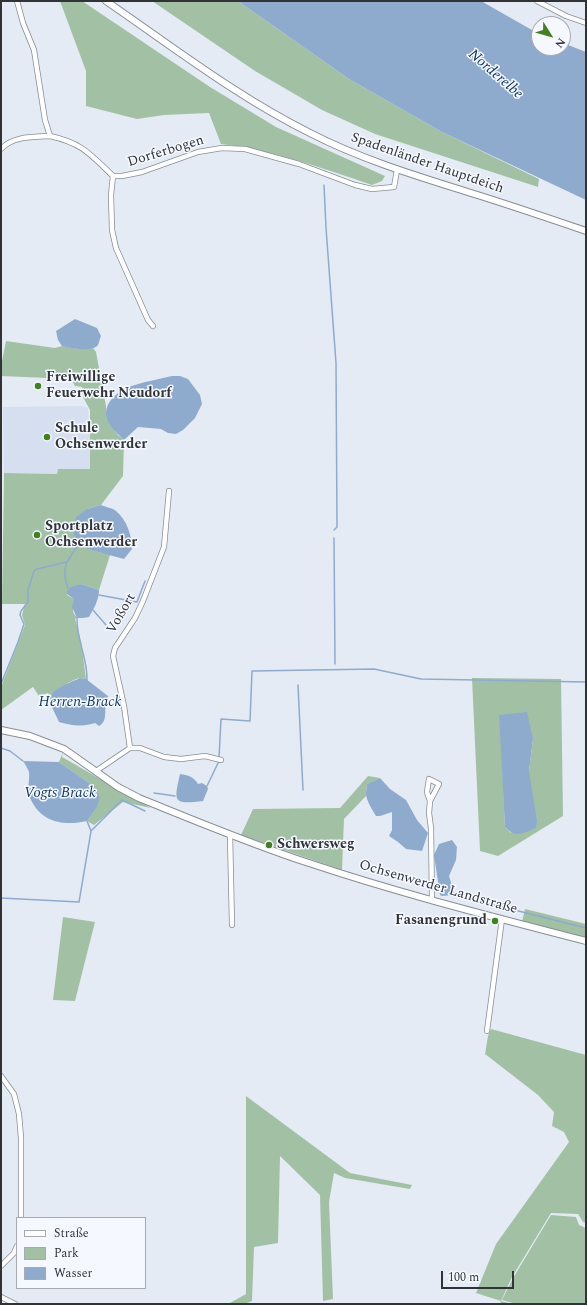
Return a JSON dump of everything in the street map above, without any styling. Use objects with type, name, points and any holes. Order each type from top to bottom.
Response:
[{"type":"street","points":[[1,149],[5,145],[17,139],[50,136],[45,120],[34,50],[22,23],[17,1]]},
{"type":"street","name":"Spadenländer Hauptdeich","points":[[106,1],[216,76],[280,117],[346,150],[397,170],[473,193],[586,231]]},
{"type":"street","points":[[537,1],[566,16],[586,23]]},
{"type":"street","name":"Dorferbogen","points":[[50,136],[65,140],[81,147],[113,176],[122,176],[142,172],[198,152],[222,148],[245,149],[299,164],[355,185],[372,188],[394,187],[397,170]]},
{"type":"street","points":[[113,176],[111,195],[112,230],[116,248],[148,320],[153,326]]},
{"type":"street","name":"Voßort","points":[[130,748],[124,706],[113,656],[115,648],[135,618],[143,601],[164,546],[169,491]]},
{"type":"street","name":"Ochsenwerder Landstraße","points":[[1,730],[30,736],[64,749],[118,787],[139,798],[230,835],[312,865],[432,900],[586,941]]},
{"type":"street","points":[[96,771],[130,748],[140,748],[164,757],[181,758],[205,756],[221,760]]},
{"type":"street","points":[[430,801],[429,813],[431,828],[432,900]]},
{"type":"street","points":[[230,835],[232,925]]},
{"type":"street","points":[[488,1030],[502,919]]},
{"type":"street","points":[[1,1076],[14,1094],[19,1114],[21,1138],[21,1217]]},
{"type":"street","points":[[1,1266],[14,1253],[16,1248]]},
{"type":"street","points":[[1,1297],[14,1304]]},
{"type":"shaded area","name":"Schule Ochsenwerder","points":[[82,406],[88,408],[92,465],[89,469],[58,469],[58,474],[4,473],[3,407]]},
{"type":"green space","points":[[60,1],[82,1],[210,87],[276,127],[385,176],[382,181],[372,185],[278,155],[221,144],[209,113],[164,115],[137,119],[86,106],[86,71]]},
{"type":"green space","points":[[152,1],[238,1],[349,79],[442,132],[539,179],[538,187],[375,134],[322,110],[255,71]]},
{"type":"green space","points":[[6,341],[55,348],[62,346],[79,349],[93,348],[96,352],[107,419],[118,435],[124,440],[123,476],[101,505],[87,509],[87,549],[110,555],[99,590],[81,584],[67,591],[67,595],[74,599],[73,612],[77,618],[75,619],[81,641],[86,679],[80,678],[73,681],[59,689],[50,697],[48,693],[39,696],[33,687],[1,710],[1,687],[25,625],[22,615],[25,604],[2,604],[4,473],[57,474],[58,469],[90,469],[90,410],[83,397],[82,387],[75,386],[66,370],[70,379],[1,376],[1,366]]},
{"type":"green space","points":[[472,678],[561,679],[563,816],[498,856],[480,851]],"holes":[[[500,715],[533,739],[529,771],[511,833],[505,827]]]},
{"type":"green space","points":[[63,752],[62,757],[151,808],[123,802],[94,825],[87,821],[96,809],[92,785],[59,762]]},
{"type":"green space","points":[[368,776],[380,778],[367,784],[366,796],[344,819],[342,870],[241,835],[253,809],[340,808]]},
{"type":"green space","points":[[525,909],[586,924],[586,938],[522,922]]},
{"type":"green space","points":[[63,917],[95,922],[75,1001],[53,1000]]},
{"type":"green space","points":[[491,1029],[586,1055],[586,1223],[583,1222],[578,1214],[551,1213],[512,1277],[501,1301],[476,1293],[496,1244],[569,1142],[564,1132],[552,1126],[554,1112],[538,1095],[485,1054],[488,1036]]},
{"type":"green space","points":[[246,1096],[350,1173],[412,1185],[410,1189],[345,1178],[334,1173],[329,1202],[333,1299],[323,1301],[320,1195],[280,1156],[278,1243],[254,1247],[252,1301],[244,1304],[228,1304],[246,1294]]},
{"type":"green space","points":[[551,1215],[576,1217],[579,1225],[586,1228],[586,1304],[516,1304],[502,1300],[513,1278]]},
{"type":"green space","points":[[501,1301],[512,1304],[500,1304]]},
{"type":"water","name":"Norderelbe","points":[[238,1],[481,1],[531,29],[531,56],[571,56],[571,46],[586,52],[586,200],[442,132],[349,79]]},
{"type":"water","points":[[75,319],[97,328],[101,336],[98,345],[91,349],[62,346],[58,340],[56,331]]},
{"type":"water","points":[[172,376],[180,376],[188,379],[200,395],[202,404],[195,418],[183,430],[176,434],[168,433],[161,429],[138,427],[124,440],[109,424],[107,419],[107,407],[110,401],[124,389],[144,382]]},
{"type":"water","points":[[101,505],[116,511],[128,528],[132,549],[124,559],[87,549],[75,540],[73,529],[76,517],[87,509]]},
{"type":"water","points":[[81,584],[99,590],[99,594],[96,604],[89,617],[77,618],[72,607],[74,599],[67,594],[67,591],[71,587]]},
{"type":"water","name":"Herren-Brack","points":[[80,678],[86,679],[108,696],[106,701],[105,719],[99,726],[95,723],[77,726],[59,722],[52,708],[50,700],[53,692]]},
{"type":"water","points":[[527,712],[533,739],[529,771],[537,821],[536,828],[516,834],[509,831],[505,827],[499,715]]},
{"type":"water","name":"Vogts Brack","points":[[23,761],[59,762],[92,785],[100,797],[96,809],[87,821],[63,823],[41,814],[31,800],[28,790],[29,772]]},
{"type":"water","points":[[180,774],[190,777],[198,784],[202,783],[207,786],[208,789],[203,801],[185,802],[178,799],[176,795]]},
{"type":"water","points":[[380,778],[390,789],[406,800],[417,820],[428,833],[422,851],[406,849],[389,836],[392,830],[392,812],[376,816],[368,802],[366,793],[367,784]]},
{"type":"water","points":[[452,840],[457,847],[456,860],[449,876],[455,895],[442,896],[440,895],[434,855],[439,844]]},
{"type":"waterway","points":[[324,185],[336,363],[337,527],[334,530]]},
{"type":"waterway","points":[[334,538],[335,664]]},
{"type":"waterway","points":[[1,684],[24,624],[20,615],[21,611],[28,602],[28,590],[34,571],[67,562],[79,543]]},
{"type":"waterway","points":[[67,562],[65,576],[68,589]]},
{"type":"waterway","points":[[99,595],[137,602],[145,581]]},
{"type":"waterway","points":[[93,610],[106,625]]},
{"type":"waterway","points":[[77,618],[78,634],[86,664],[87,680]]},
{"type":"waterway","points":[[219,758],[221,719],[250,721],[252,671],[374,669],[421,679],[586,682]]},
{"type":"waterway","points":[[298,685],[303,790]]},
{"type":"waterway","points":[[1,748],[10,751],[23,761]]},
{"type":"waterway","points":[[207,786],[219,761]]},
{"type":"waterway","points":[[154,793],[175,796]]},
{"type":"waterway","points":[[87,821],[91,831],[122,800],[145,811]]},
{"type":"waterway","points":[[1,898],[79,902],[91,831]]},
{"type":"waterway","points":[[455,895],[586,928]]},
{"type":"place","name":"Freiwillige Feuerwehr Neudorf","points":[[38,386]]},
{"type":"place","name":"Schule Ochsenwerder","points":[[47,437]]},
{"type":"place","name":"Sportplatz Ochsenwerder","points":[[37,535]]},
{"type":"place","name":"Schwersweg","points":[[269,845]]},
{"type":"place","name":"Fasanengrund","points":[[495,921]]}]
